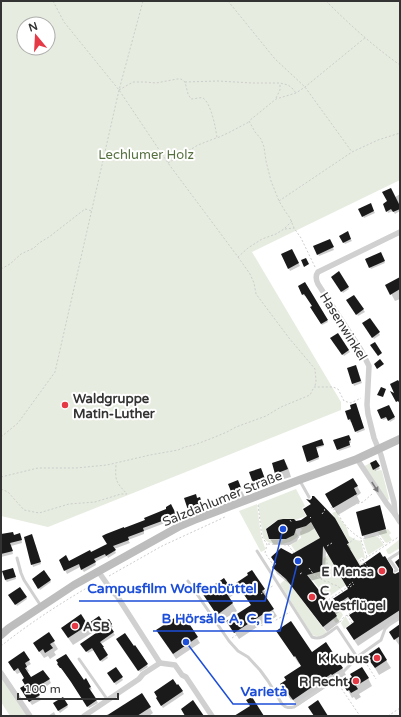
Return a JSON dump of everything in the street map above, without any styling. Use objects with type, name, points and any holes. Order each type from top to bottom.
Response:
[{"type":"main road","name":"Salzdahlumer Straße","points":[[1,635],[74,584],[180,526],[357,459],[400,439]]},
{"type":"street","points":[[317,273],[400,232]]},
{"type":"street","name":"Hasenwinkel","points":[[317,273],[316,278],[318,284],[361,350],[369,366],[367,392],[368,410],[374,438],[394,502],[395,514]]},
{"type":"street","points":[[357,459],[400,522]]},
{"type":"street","points":[[98,571],[117,596],[160,663]]},
{"type":"street","points":[[84,716],[160,663],[175,665],[186,678],[212,716]]},
{"type":"street","points":[[1,672],[30,716]]},
{"type":"lane","points":[[299,480],[309,497]]},
{"type":"lane","points":[[257,550],[312,637],[322,637],[336,626],[357,656]]},
{"type":"lane","points":[[395,571],[397,570],[389,559],[400,552]]},
{"type":"lane","points":[[17,558],[24,580],[41,606]]},
{"type":"lane","points":[[188,581],[228,641],[238,651],[248,657],[260,670],[282,704],[289,708],[294,707],[348,668],[357,656],[381,640],[385,629],[400,618]]},
{"type":"lane","points":[[79,658],[107,699]]},
{"type":"path","points":[[1,477],[38,468],[76,468],[116,464],[150,455],[178,450],[266,416],[281,407],[310,395],[316,381],[315,369],[289,338],[256,294],[254,283],[250,274],[168,163],[119,90],[64,22],[53,1]]},
{"type":"path","points":[[1,437],[18,423],[55,372],[119,90],[144,1]]},
{"type":"path","points":[[228,1],[275,59],[305,87],[352,152]]},
{"type":"path","points":[[326,1],[366,38],[400,65]]},
{"type":"path","points":[[168,163],[198,145],[228,133],[249,121],[276,99],[296,93],[366,38]]},
{"type":"path","points":[[119,90],[133,82],[156,83],[182,79],[185,82],[218,81],[280,83],[288,85],[296,93]]},
{"type":"path","points":[[185,82],[191,99],[205,99],[208,104],[216,130],[216,138]]},
{"type":"path","points":[[276,99],[280,90],[280,83]]},
{"type":"path","points":[[249,121],[261,139],[271,181],[279,201],[301,238],[317,273]]},
{"type":"path","points":[[279,201],[352,152],[378,140],[400,133]]},
{"type":"path","points":[[1,269],[10,264],[21,254],[34,248],[85,209],[92,211]]},
{"type":"path","points":[[238,257],[262,239],[276,234],[284,229],[292,221]]},
{"type":"path","points":[[284,229],[294,228]]},
{"type":"path","points":[[314,387],[333,387],[338,389],[344,400],[351,403],[364,396]]},
{"type":"path","points":[[1,489],[8,492],[24,510],[40,513],[69,504],[95,502],[121,494],[127,494],[115,477],[116,464]]},
{"type":"path","points":[[355,495],[357,504]]},
{"type":"path","points":[[257,496],[262,537],[267,544],[265,553],[274,566]]},
{"type":"path","points":[[331,508],[332,510],[357,504],[363,502],[369,496]]},
{"type":"path","points":[[322,514],[325,510],[323,508]]},
{"type":"path","points":[[338,508],[339,515],[357,537],[363,539],[377,534],[386,546]]},
{"type":"path","points":[[1,646],[13,636],[75,594],[162,546],[230,514]]},
{"type":"path","points":[[267,544],[288,545],[299,538],[299,528]]},
{"type":"path","points":[[363,572],[365,568],[360,560],[362,558],[363,560],[367,558],[400,536]]},
{"type":"path","points":[[347,545],[357,537]]},
{"type":"path","points":[[360,538],[362,540],[367,558]]},
{"type":"path","points":[[327,546],[332,544]]},
{"type":"path","points":[[288,545],[294,552]]},
{"type":"path","points":[[321,579],[328,564],[326,556]]},
{"type":"path","points":[[363,560],[370,570]]},
{"type":"path","points":[[309,568],[314,576],[318,576],[324,581],[338,586],[343,592]]},
{"type":"path","points":[[328,600],[343,592],[353,582]]},
{"type":"path","points":[[349,586],[354,584]]},
{"type":"path","points":[[261,594],[272,587]]},
{"type":"path","points":[[339,604],[348,599],[356,610]]},
{"type":"path","points":[[344,601],[351,612]]},
{"type":"path","points":[[340,622],[344,616],[356,610],[366,602]]},
{"type":"path","points":[[324,606],[327,604],[329,606]]},
{"type":"path","points":[[228,641],[244,630],[269,624],[294,610]]},
{"type":"path","points":[[347,615],[352,623]]},
{"type":"path","points":[[362,658],[376,679]]},
{"type":"path","points":[[335,678],[360,716]]},
{"type":"path","points":[[388,716],[400,708]]},
{"type":"green space","name":"Lechlumer Holz","points":[[1,1],[400,1],[400,180],[252,252],[341,402],[341,410],[48,527],[1,516]]},
{"type":"green space","points":[[370,463],[373,470],[376,468],[376,471],[382,471],[389,499],[387,501],[363,467]]},
{"type":"green space","points":[[296,489],[305,506],[302,508],[306,516],[293,521],[291,519],[283,519],[274,522],[266,529],[269,540],[286,539],[294,535],[295,531],[298,536],[290,542],[280,544],[270,543],[263,537],[258,504]]},
{"type":"green space","points":[[257,504],[261,536],[265,548],[265,550],[261,552],[239,511]]},
{"type":"green space","points":[[337,511],[338,516],[347,528],[349,536],[361,541],[365,558],[364,559],[362,557],[358,560],[362,566],[360,567],[347,544],[349,542],[332,513]]},
{"type":"green space","points":[[311,523],[324,546],[314,541],[296,552],[291,545],[301,538],[301,528]]},
{"type":"green space","points":[[388,529],[391,533],[389,535],[392,540],[387,543],[378,532]]},
{"type":"green space","points":[[373,536],[378,537],[384,545],[368,555],[363,540]]},
{"type":"green space","points":[[400,539],[400,548],[388,554],[386,550]]},
{"type":"green space","points":[[328,555],[346,585],[325,599],[323,593],[305,571],[322,571],[323,559]]},
{"type":"green space","points":[[286,579],[327,633],[320,637],[312,635],[280,584]]},
{"type":"green space","points":[[337,605],[343,615],[336,623],[333,619],[337,616],[332,608]]},
{"type":"green space","points":[[345,617],[350,624],[344,629],[341,623]]},
{"type":"green space","points":[[1,674],[28,716],[10,716],[1,702]]},
{"type":"building","points":[[391,188],[400,209],[393,212],[391,209],[386,212],[383,204],[387,201],[382,192]]},
{"type":"building","points":[[371,203],[374,211],[362,217],[358,209]]},
{"type":"building","points":[[348,231],[351,239],[343,243],[339,236]]},
{"type":"building","points":[[330,239],[334,247],[317,255],[313,246]]},
{"type":"building","points":[[292,249],[299,263],[288,269],[281,254]]},
{"type":"building","points":[[381,252],[385,261],[369,268],[365,259]]},
{"type":"building","points":[[306,258],[309,264],[304,267],[301,260]]},
{"type":"building","points":[[339,271],[349,287],[341,292],[331,277]]},
{"type":"building","points":[[400,277],[400,289],[390,295],[385,285]]},
{"type":"building","points":[[305,282],[328,320],[321,324],[310,307],[312,306],[304,294],[302,295],[298,286]]},
{"type":"building","points":[[354,295],[364,309],[356,315],[346,300]]},
{"type":"building","points":[[370,318],[380,332],[372,338],[362,323]]},
{"type":"building","points":[[338,333],[349,350],[342,355],[330,338]]},
{"type":"building","points":[[375,342],[382,353],[378,356],[370,345]]},
{"type":"building","points":[[380,359],[384,364],[377,369],[374,364]]},
{"type":"building","points":[[356,365],[361,381],[352,384],[347,368]]},
{"type":"building","points":[[398,380],[400,383],[400,404],[398,401],[396,402],[390,391],[394,393],[390,384]]},
{"type":"building","points":[[381,387],[386,389],[383,397],[377,395]]},
{"type":"building","points":[[356,403],[364,428],[355,432],[345,411],[351,409],[350,405]]},
{"type":"building","points":[[389,405],[395,417],[388,421],[386,417],[381,419],[377,410]]},
{"type":"building","points":[[349,435],[351,440],[349,441],[350,445],[337,450],[333,440]]},
{"type":"building","points":[[322,439],[324,445],[316,447],[319,457],[307,462],[302,446]]},
{"type":"building","points":[[284,459],[288,469],[275,474],[272,463]]},
{"type":"building","points":[[376,460],[380,466],[373,470],[370,463]]},
{"type":"building","points":[[261,468],[266,482],[254,486],[249,472]]},
{"type":"building","points":[[353,478],[358,486],[354,488],[357,494],[333,508],[325,494]]},
{"type":"building","points":[[238,480],[242,490],[232,494],[228,484]]},
{"type":"building","points":[[196,494],[197,498],[200,497],[202,503],[199,504],[200,506],[188,510],[184,498]]},
{"type":"building","points":[[312,496],[314,496],[335,518],[349,543],[347,544],[360,566],[380,552],[383,557],[385,556],[393,569],[393,573],[395,574],[400,570],[400,610],[354,640],[346,628],[354,622],[349,615],[357,610],[348,597],[332,608],[337,616],[323,627],[286,579],[272,567],[276,564],[271,557],[281,548],[292,554],[320,538],[311,522],[306,526],[296,529],[294,535],[286,539],[269,539],[266,529],[278,520],[294,519],[296,521],[307,516],[303,509],[311,504],[306,499],[310,500]],"holes":[[[323,546],[348,589],[328,602],[307,575],[322,571]]]},
{"type":"building","points":[[171,504],[177,516],[143,528],[144,531],[128,537],[129,540],[113,546],[116,550],[106,556],[105,554],[94,559],[96,562],[81,570],[79,564],[64,571],[59,560],[66,555],[69,561],[90,550],[91,552],[107,544],[102,536],[145,520],[144,518],[166,509],[166,507]]},
{"type":"building","points":[[380,505],[386,529],[362,536],[356,512]]},
{"type":"building","points":[[13,532],[14,535],[20,533],[22,540],[10,543],[13,551],[1,554],[1,534]]},
{"type":"building","points":[[32,534],[41,562],[31,565],[24,537]]},
{"type":"building","points":[[400,558],[400,570],[395,562]]},
{"type":"building","points":[[13,568],[16,577],[5,580],[2,571]]},
{"type":"building","points":[[44,570],[51,580],[38,589],[32,579]]},
{"type":"building","points":[[252,570],[265,589],[262,591],[274,609],[266,614],[265,613],[234,633],[226,621],[251,605],[236,583],[248,575],[247,573]]},
{"type":"building","points":[[224,578],[230,587],[225,591],[233,603],[217,615],[202,593]]},
{"type":"building","points":[[20,587],[27,597],[15,605],[8,595]]},
{"type":"building","points":[[182,613],[198,637],[173,654],[156,630]]},
{"type":"building","name":"ASB","points":[[81,614],[88,625],[68,638],[61,628]]},
{"type":"building","points":[[99,616],[103,622],[109,619],[112,624],[110,626],[114,632],[100,642],[108,655],[100,661],[92,648],[86,652],[80,644],[96,633],[89,623]]},
{"type":"building","points":[[291,621],[312,652],[326,642],[343,668],[332,675],[331,674],[293,700],[280,684],[286,680],[284,677],[301,666],[276,631]]},
{"type":"building","points":[[400,624],[400,636],[394,640],[389,632]]},
{"type":"building","points":[[49,632],[55,641],[50,644],[53,648],[45,653],[43,649],[39,652],[33,643]]},
{"type":"building","points":[[125,633],[148,664],[138,671],[116,639]]},
{"type":"building","name":"K Kubus","points":[[379,647],[387,660],[375,668],[366,656]]},
{"type":"building","points":[[24,651],[30,660],[25,663],[27,667],[25,668],[31,677],[43,670],[50,679],[35,688],[40,695],[29,702],[20,688],[25,685],[22,680],[24,678],[18,668],[14,671],[8,662]]},
{"type":"building","points":[[66,654],[84,680],[86,678],[91,687],[89,688],[97,700],[87,707],[57,664],[58,663],[56,660]]},
{"type":"building","points":[[116,667],[123,677],[114,683],[107,673]]},
{"type":"building","name":"R Recht","points":[[362,667],[369,678],[356,686],[358,689],[351,693],[349,690],[347,691],[342,683],[352,677],[350,674]]},
{"type":"building","points":[[173,679],[183,691],[161,706],[154,692]]},
{"type":"building","points":[[142,693],[151,707],[137,716],[106,716]]},
{"type":"building","points":[[63,697],[68,705],[58,711],[53,703]]},
{"type":"building","points":[[252,697],[264,716],[234,716],[250,706],[246,700]]},
{"type":"building","points":[[193,700],[204,716],[185,716],[181,709]]},
{"type":"building","points":[[318,700],[328,716],[314,716],[308,707]]},
{"type":"place","name":"Waldgruppe Matin-Luther","points":[[65,405]]},
{"type":"place","name":"Campusfilm Wolfenbüttel","points":[[283,529]]},
{"type":"place","name":"B Hörsäle A, C, E","points":[[298,561]]},
{"type":"place","name":"E Mensa","points":[[382,571]]},
{"type":"place","name":"C Westflügel","points":[[312,597]]},
{"type":"place","name":"ASB","points":[[75,626]]},
{"type":"place","name":"Varietà","points":[[186,642]]},
{"type":"place","name":"K Kubus","points":[[377,658]]},
{"type":"place","name":"R Recht","points":[[356,681]]}]
